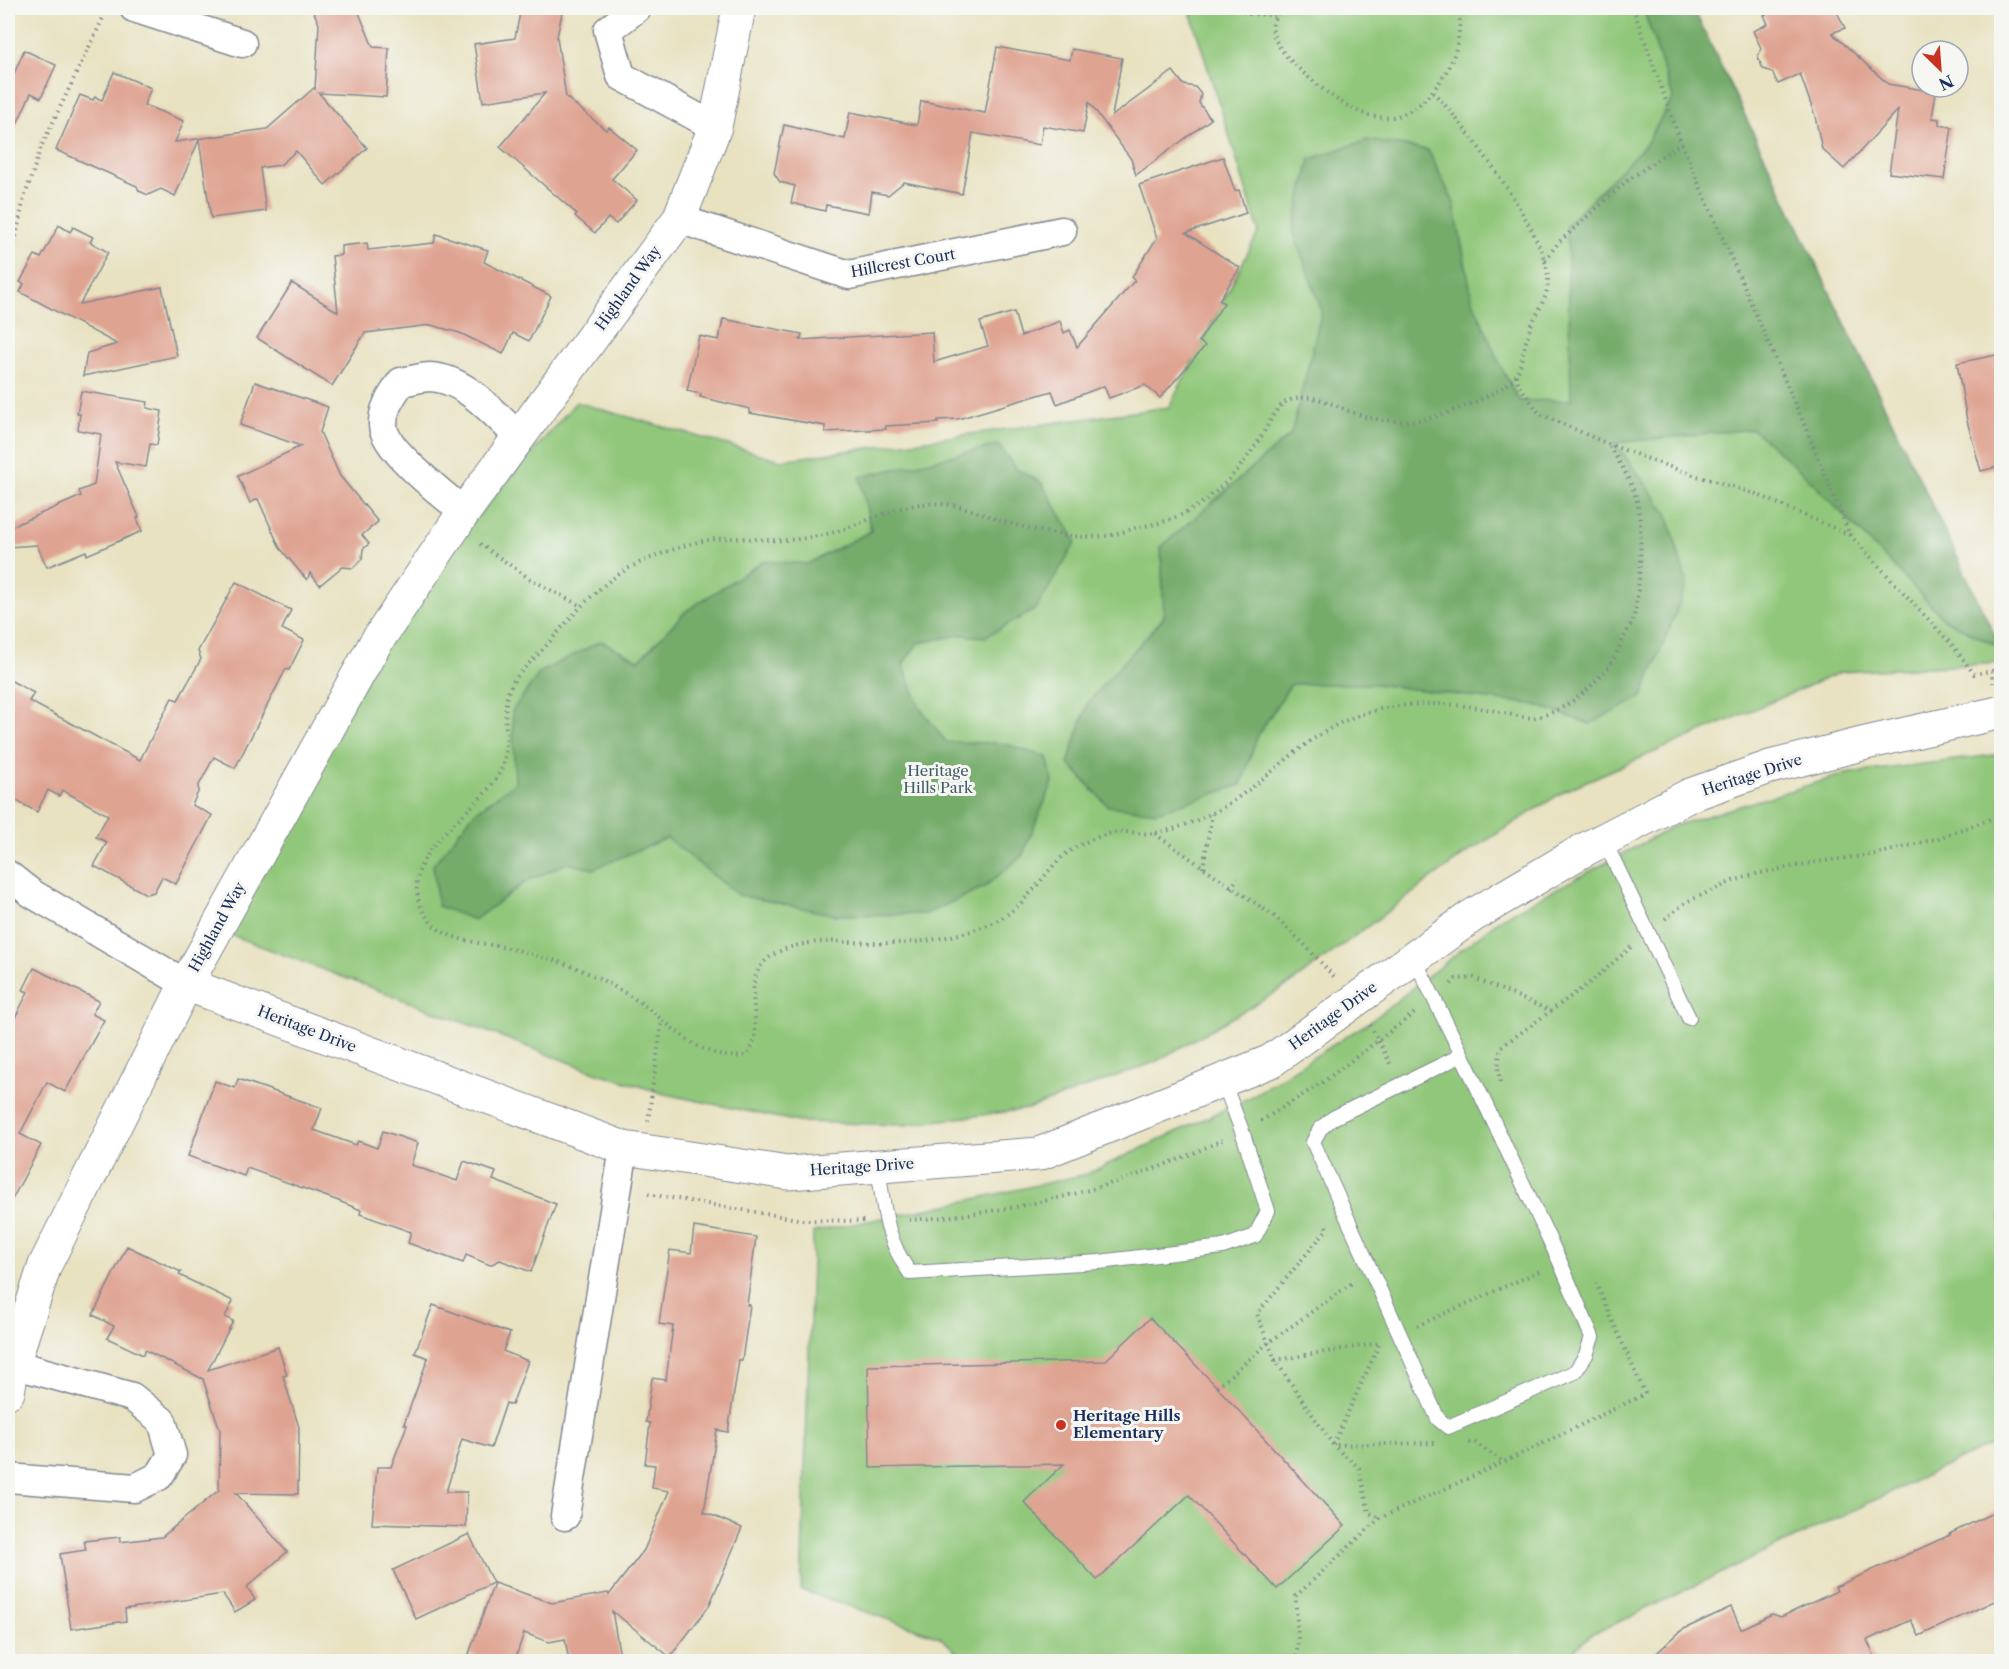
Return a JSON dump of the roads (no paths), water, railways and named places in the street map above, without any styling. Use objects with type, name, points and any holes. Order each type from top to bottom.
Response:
[{"type":"street","points":[[134,8],[242,43]]},
{"type":"street","points":[[637,8],[608,30],[621,76],[715,127]]},
{"type":"street","name":"Highland Way","points":[[8,1478],[135,1488],[159,1476],[171,1455],[162,1421],[132,1397],[10,1378],[45,1265],[186,984],[375,644],[459,519],[679,219],[715,127],[739,8]]},
{"type":"street","name":"Hillcrest Court","points":[[679,219],[849,275],[1062,231]]},
{"type":"street","points":[[459,519],[397,453],[382,427],[386,406],[401,382],[428,377],[453,382],[480,402],[519,437]]},
{"type":"street","name":"Heritage Drive","points":[[8,875],[31,893],[186,984],[634,1150],[788,1173],[1039,1154],[1271,1061],[1472,916],[1604,840],[1690,795],[1770,767],[1866,743],[1998,700]]},
{"type":"street","points":[[565,1516],[634,1150]]},
{"type":"lane","points":[[1604,840],[1689,1018]]},
{"type":"lane","points":[[1414,958],[1462,1055],[1560,1262],[1592,1337],[1586,1355],[1575,1372],[1448,1427],[1438,1419],[1313,1143],[1320,1129],[1333,1118],[1462,1055]]},
{"type":"lane","points":[[878,1166],[886,1222],[897,1255],[910,1273],[1099,1262],[1223,1247],[1255,1236],[1269,1211],[1223,1081]]},
{"type":"place","name":"Heritage Hills Elementary","points":[[1061,1425]]},
{"type":"park label","name":"Heritage Hills Park","points":[[938,780]]}]
